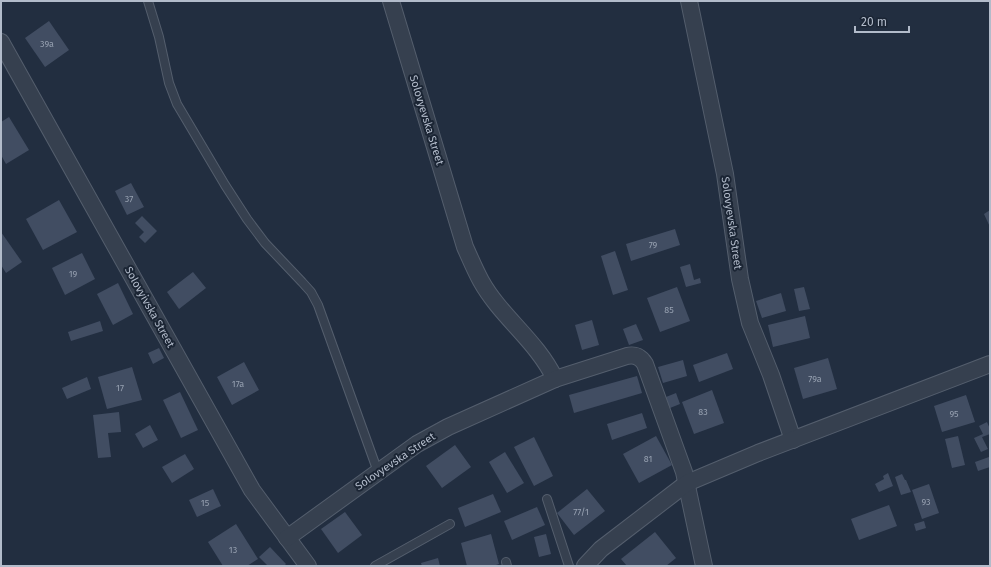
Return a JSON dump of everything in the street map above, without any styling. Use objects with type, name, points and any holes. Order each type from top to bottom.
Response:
[{"type":"street","name":"Solovyevska Street","points":[[391,1],[465,247],[481,281],[498,304],[533,344],[550,368],[554,379]]},
{"type":"street","name":"Solovyevska Street","points":[[689,1],[725,174],[740,279],[750,323],[771,375],[793,440]]},
{"type":"street","name":"Solovyivska Street","points":[[1,42],[252,490],[308,566]]},
{"type":"street","name":"Solovyevska Street","points":[[287,538],[417,444],[448,426],[554,379],[631,355],[640,358],[645,364],[684,472],[704,566]]},
{"type":"street","points":[[585,566],[601,549],[687,483],[758,453],[990,364]]},
{"type":"lane","points":[[148,1],[159,37],[169,83],[177,104],[247,219],[266,243],[306,287],[318,305],[378,472]]},
{"type":"lane","points":[[547,499],[569,566]]},
{"type":"lane","points":[[375,566],[450,524]]},
{"type":"building","points":[[49,21],[69,50],[45,67],[25,38]]},
{"type":"building","points":[[9,117],[29,150],[6,164],[1,155],[1,122]]},
{"type":"building","points":[[131,183],[144,207],[127,215],[115,191]]},
{"type":"building","points":[[59,200],[77,232],[43,250],[26,219]]},
{"type":"building","points":[[990,210],[990,227],[984,214]]},
{"type":"building","points":[[142,216],[157,231],[145,243],[139,237],[144,232],[135,223]]},
{"type":"building","points":[[675,229],[680,245],[631,261],[626,244]]},
{"type":"building","points":[[1,232],[22,262],[6,273],[1,265]]},
{"type":"building","points":[[615,251],[628,290],[613,295],[601,256]]},
{"type":"building","points":[[82,253],[95,279],[65,295],[52,268]]},
{"type":"building","points":[[690,264],[694,280],[700,278],[701,283],[686,287],[680,267]]},
{"type":"building","points":[[193,272],[206,288],[179,309],[167,292]]},
{"type":"building","points":[[118,283],[133,314],[113,325],[97,294]]},
{"type":"building","points":[[677,287],[690,321],[660,332],[647,298]]},
{"type":"building","points":[[804,287],[810,309],[799,311],[794,289]]},
{"type":"building","points":[[781,293],[786,311],[762,318],[756,301]]},
{"type":"building","points":[[805,316],[810,338],[773,347],[768,325]]},
{"type":"building","points":[[592,320],[599,345],[582,350],[575,325]]},
{"type":"building","points":[[100,321],[103,331],[71,341],[68,332]]},
{"type":"building","points":[[636,324],[643,340],[629,345],[623,329]]},
{"type":"building","points":[[159,348],[164,358],[153,364],[148,353]]},
{"type":"building","points":[[727,353],[733,369],[699,382],[693,365]]},
{"type":"building","points":[[828,358],[837,389],[803,399],[794,368]]},
{"type":"building","points":[[683,360],[687,376],[663,383],[658,367]]},
{"type":"building","points":[[244,362],[259,390],[232,405],[217,377]]},
{"type":"building","points":[[132,367],[142,400],[107,409],[98,377]]},
{"type":"building","points":[[637,376],[642,393],[574,413],[569,395]]},
{"type":"building","points":[[87,377],[91,389],[67,399],[62,388]]},
{"type":"building","points":[[712,390],[724,423],[694,434],[682,402]]},
{"type":"building","points":[[180,392],[198,430],[181,438],[163,400]]},
{"type":"building","points":[[676,393],[680,404],[670,408],[666,397]]},
{"type":"building","points":[[966,395],[975,422],[942,432],[934,406]]},
{"type":"building","points":[[119,412],[121,432],[108,433],[111,457],[98,458],[93,415]]},
{"type":"building","points":[[642,413],[647,428],[612,440],[607,424]]},
{"type":"building","points":[[987,422],[990,429],[990,434],[982,437],[988,449],[981,452],[974,438],[983,434],[979,426]]},
{"type":"building","points":[[150,425],[158,440],[143,448],[135,434]]},
{"type":"building","points":[[656,436],[672,465],[639,483],[623,454]]},
{"type":"building","points":[[958,436],[965,465],[952,468],[945,439]]},
{"type":"building","points":[[534,437],[553,476],[534,486],[514,447]]},
{"type":"building","points":[[455,445],[471,467],[442,488],[426,466]]},
{"type":"building","points":[[505,452],[524,483],[507,493],[489,462]]},
{"type":"building","points":[[185,454],[194,469],[172,483],[162,467]]},
{"type":"building","points":[[989,457],[990,467],[978,471],[975,462]]},
{"type":"building","points":[[888,473],[893,486],[879,492],[875,484],[884,479],[883,476]]},
{"type":"building","points":[[902,474],[911,492],[901,495],[895,477]]},
{"type":"building","points":[[929,484],[939,513],[922,519],[912,490]]},
{"type":"building","points":[[213,489],[221,506],[197,517],[189,500]]},
{"type":"building","points":[[587,489],[605,511],[574,535],[557,513]]},
{"type":"building","points":[[493,494],[501,512],[465,527],[458,508]]},
{"type":"building","points":[[889,505],[897,526],[859,540],[851,519]]},
{"type":"building","points":[[537,507],[545,525],[512,540],[504,521]]},
{"type":"building","points":[[345,512],[362,535],[338,553],[321,529]]},
{"type":"building","points":[[924,521],[926,528],[916,531],[914,524]]},
{"type":"building","points":[[236,524],[258,559],[247,566],[223,566],[208,542]]},
{"type":"building","points":[[655,532],[676,558],[666,566],[627,566],[621,559]]},
{"type":"building","points":[[491,534],[499,564],[493,566],[467,566],[461,543]]},
{"type":"building","points":[[546,534],[551,554],[539,557],[534,537]]},
{"type":"building","points":[[270,547],[286,564],[284,566],[268,566],[259,557]]},
{"type":"building","points":[[438,558],[440,566],[422,566],[421,563]]}]
